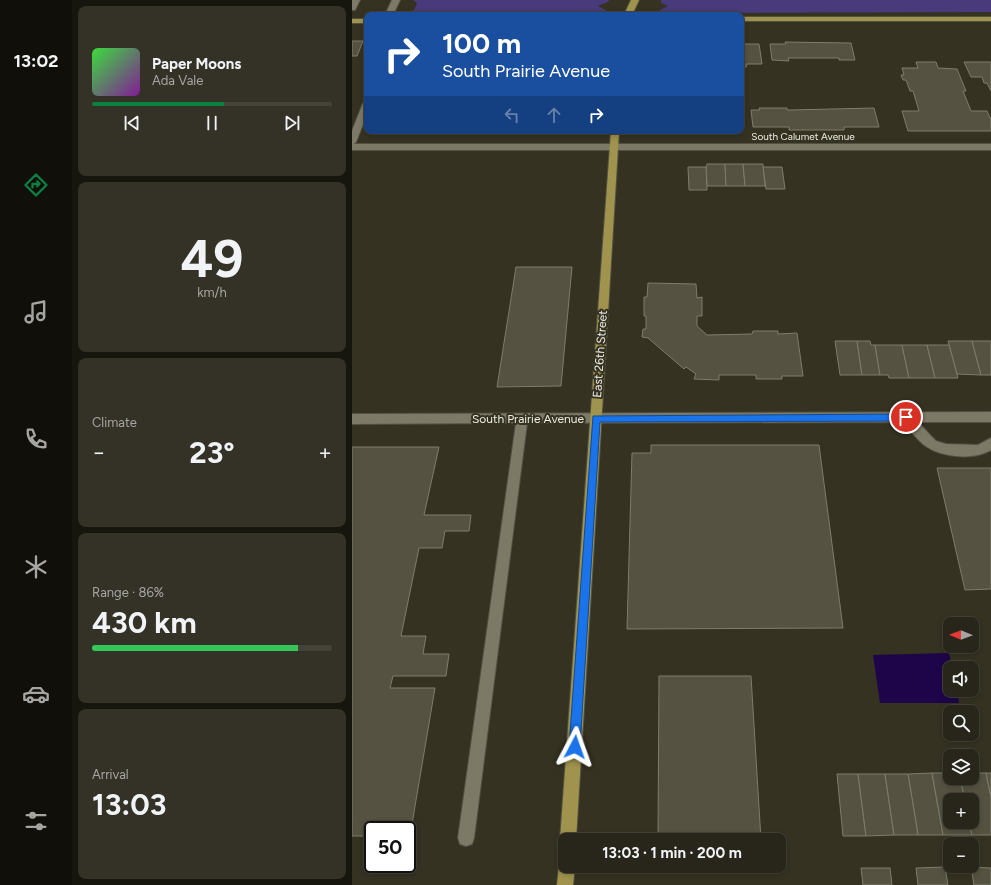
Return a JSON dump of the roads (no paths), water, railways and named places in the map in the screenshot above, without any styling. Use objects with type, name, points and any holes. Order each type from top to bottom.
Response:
[{"type":"main road","points":[[629,12],[635,0]]},
{"type":"main road","points":[[744,19],[991,19]]},
{"type":"main road","points":[[352,22],[364,22]]},
{"type":"main road","name":"East 26th Street","points":[[568,833],[615,134]]},
{"type":"main road","points":[[565,885],[566,873]]},
{"type":"street","points":[[352,8],[356,0]]},
{"type":"street","points":[[390,12],[396,0]]},
{"type":"street","points":[[352,142],[364,111]]},
{"type":"street","name":"South Calumet Avenue","points":[[352,147],[991,147]]},
{"type":"street","points":[[906,417],[925,439],[935,447],[943,450],[973,451],[988,447],[991,443]]},
{"type":"street","name":"South Prairie Avenue","points":[[352,419],[991,417]]},
{"type":"street","points":[[466,838],[522,419]]}]
